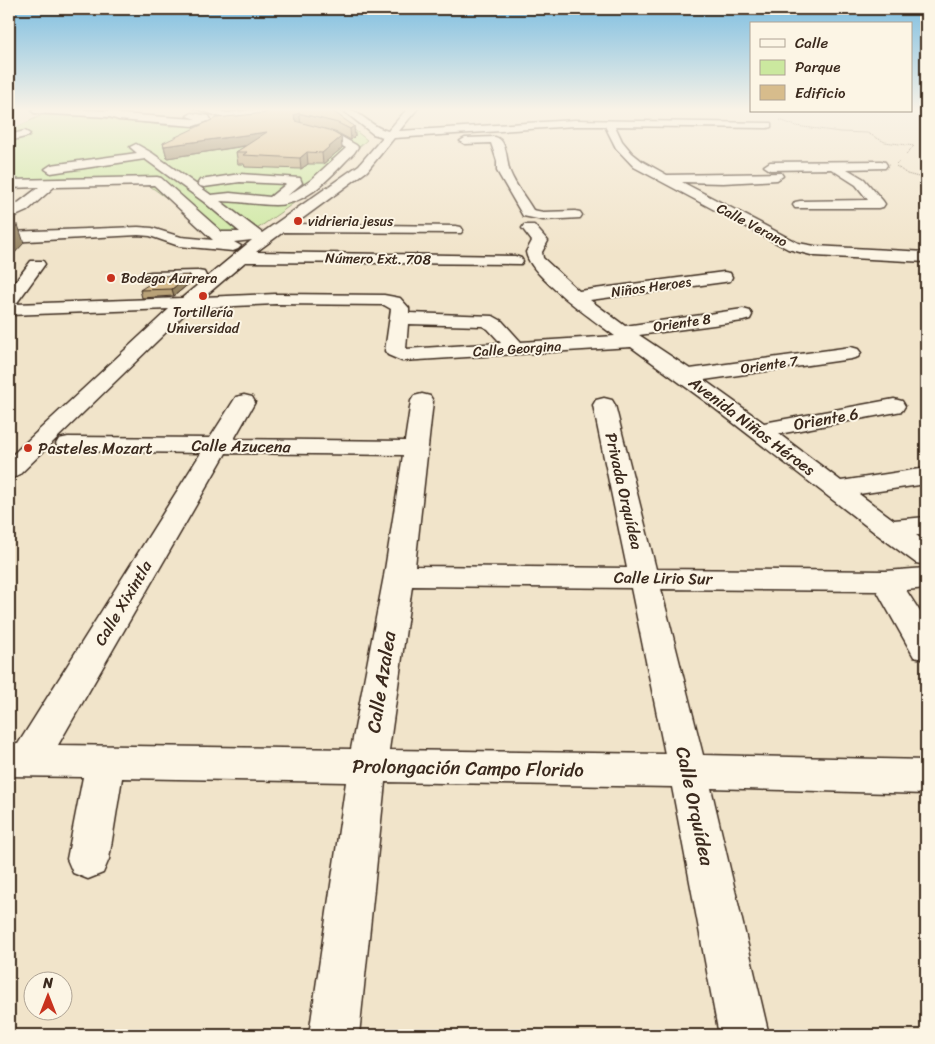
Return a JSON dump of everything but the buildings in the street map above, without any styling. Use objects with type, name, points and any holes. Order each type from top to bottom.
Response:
[{"type":"street","points":[[154,157],[200,192],[252,245]]},
{"type":"street","points":[[200,192],[274,200],[296,198],[343,157]]},
{"type":"street","points":[[9,472],[186,303],[252,245],[363,168],[372,157]]},
{"type":"street","points":[[501,157],[503,171],[528,213],[543,216],[575,215]]},
{"type":"street","name":"Calle Verano","points":[[628,157],[662,178],[803,250],[926,257]]},
{"type":"street","points":[[160,160],[56,176],[42,174],[49,170],[160,160]]},
{"type":"street","points":[[91,178],[160,160]]},
{"type":"street","points":[[662,178],[777,176],[765,163],[834,166],[881,165]]},
{"type":"street","points":[[800,205],[878,204],[860,182],[834,166]]},
{"type":"street","points":[[9,184],[156,181],[217,236],[252,245]]},
{"type":"street","points":[[9,215],[22,208],[49,184]]},
{"type":"street","points":[[200,192],[237,187],[288,190],[274,200]]},
{"type":"street","points":[[186,228],[207,243]]},
{"type":"street","points":[[279,228],[456,230]]},
{"type":"street","name":"Avenida Niños Héroes","points":[[529,228],[540,241],[534,252],[535,259],[577,297],[628,336],[686,376],[888,530],[926,556]]},
{"type":"street","points":[[12,235],[138,231],[152,232],[179,241],[252,245]]},
{"type":"street","points":[[9,302],[34,260],[52,235]]},
{"type":"street","name":"Número Ext. 708","points":[[252,245],[515,261]]},
{"type":"street","points":[[151,277],[219,275]]},
{"type":"street","name":"Niños Heroes","points":[[577,297],[724,277]]},
{"type":"street","points":[[9,310],[276,299],[384,300],[397,304],[400,318],[486,320],[495,325],[517,349]]},
{"type":"street","name":"Oriente 8","points":[[628,336],[743,315]]},
{"type":"street","name":"Calle Georgina","points":[[400,318],[395,351],[398,354],[412,356],[517,349],[628,336]]},
{"type":"street","name":"Oriente 7","points":[[686,376],[851,353]]},
{"type":"street","name":"Calle Azalea","points":[[334,1035],[367,767],[399,576],[414,448],[422,400]]},
{"type":"street","name":"Calle Xixintla","points":[[19,760],[244,402]]},
{"type":"street","name":"Privada Orquídea","points":[[604,405],[644,578]]},
{"type":"street","name":"Oriente 6","points":[[759,431],[894,406]]},
{"type":"street","name":"Calle Azucena","points":[[68,444],[414,448]]},
{"type":"street","points":[[836,490],[926,476]]},
{"type":"street","points":[[888,530],[926,526]]},
{"type":"street","name":"Calle Lirio Sur","points":[[399,576],[886,581],[926,578]]},
{"type":"street","name":"Calle Orquídea","points":[[644,578],[688,771],[744,1035]]},
{"type":"street","points":[[886,581],[926,648]]},
{"type":"street","name":"Prolongación Campo Florido","points":[[19,760],[688,771],[926,777]]},
{"type":"street","points":[[88,859],[105,762]]},
{"type":"path","points":[[904,157],[895,166],[907,174],[926,179]]},
{"type":"green space","points":[[9,157],[348,157],[298,200],[250,234],[217,234],[140,179],[9,182]]},
{"type":"place","name":"vidrieria jesus","points":[[298,221]]},
{"type":"place","name":"Bodega Aurrera","points":[[111,278]]},
{"type":"place","name":"Tortillería Universidad","points":[[203,296]]},
{"type":"place","name":"Pasteles Mozart","points":[[28,448]]}]
